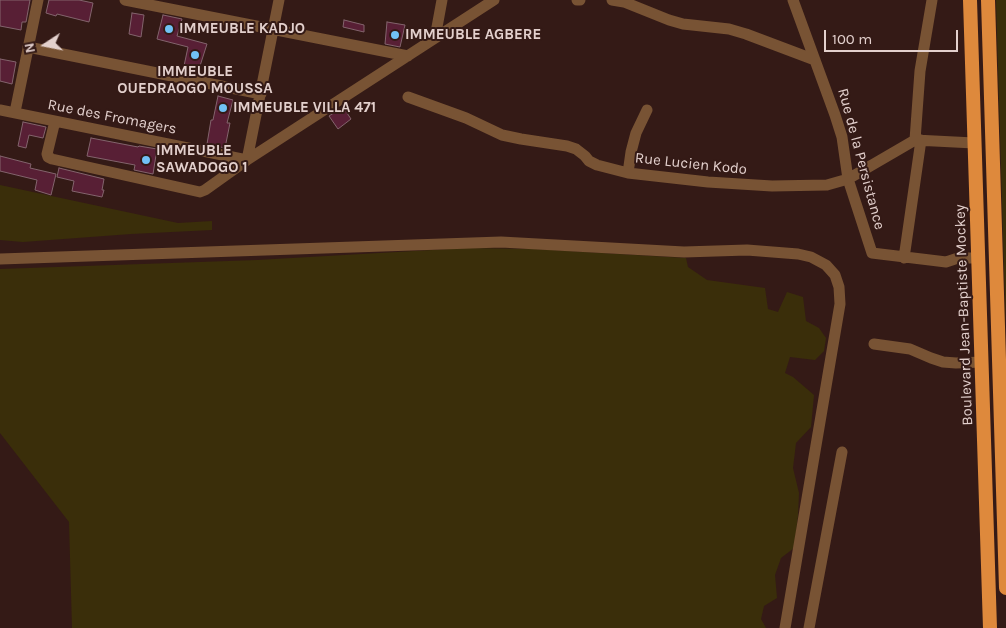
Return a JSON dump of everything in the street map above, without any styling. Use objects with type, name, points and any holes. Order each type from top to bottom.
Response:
[{"type":"highway","name":"Boulevard Jean-Baptiste Mockey","points":[[970,0],[990,628]]},
{"type":"highway","points":[[988,0],[1006,588]]},
{"type":"street","points":[[15,112],[38,0]]},
{"type":"street","points":[[125,0],[408,56]]},
{"type":"street","points":[[248,160],[279,0]]},
{"type":"street","points":[[435,38],[442,0]]},
{"type":"street","points":[[55,121],[47,154],[52,159],[200,192],[494,0]]},
{"type":"street","points":[[612,0],[624,2],[684,24],[728,29],[746,34],[815,60]]},
{"type":"street","name":"Rue de la Persistance","points":[[792,0],[828,92],[842,137],[848,179],[872,253],[946,262],[958,258],[979,258]]},
{"type":"street","points":[[904,258],[918,140],[920,71],[932,0]]},
{"type":"street","points":[[28,47],[261,94]]},
{"type":"street","name":"Rue Lucien Kodo","points":[[408,96],[466,118],[502,135],[576,149],[589,161],[597,165],[628,173],[708,182],[772,186],[827,185],[848,179],[918,140]]},
{"type":"street","name":"Rue des Fromagers","points":[[0,110],[248,160]]},
{"type":"street","points":[[628,173],[636,132],[647,110]]},
{"type":"street","points":[[918,140],[974,144]]},
{"type":"street","points":[[0,259],[501,242],[684,252],[747,250],[798,254],[811,257],[826,265],[835,275],[839,287],[840,304],[785,628]]},
{"type":"street","points":[[874,344],[910,349],[943,362],[982,362]]},
{"type":"street","points":[[809,628],[842,452]]},
{"type":"shaded area","points":[[996,0],[1006,0],[1006,322],[1004,270]]},
{"type":"shaded area","points":[[0,185],[178,223],[212,221],[212,230],[23,242],[0,240]]},
{"type":"shaded area","points":[[467,248],[535,249],[686,258],[688,267],[707,280],[765,288],[768,309],[778,312],[787,292],[803,297],[806,321],[819,328],[826,338],[824,351],[815,360],[790,357],[785,373],[793,377],[814,395],[811,427],[796,443],[793,468],[799,493],[794,548],[781,558],[775,575],[777,598],[764,606],[761,619],[766,628],[72,628],[69,522],[0,433],[0,269],[257,260]]},
{"type":"building","points":[[0,0],[30,0],[26,22],[22,22],[21,30],[0,26]]},
{"type":"building","points":[[49,0],[79,0],[93,3],[89,22],[46,13]]},
{"type":"building","points":[[132,13],[144,15],[141,37],[129,34]]},
{"type":"building","points":[[163,15],[182,19],[177,36],[207,44],[199,69],[184,66],[188,47],[157,39]]},
{"type":"building","points":[[344,20],[364,25],[364,32],[343,27]]},
{"type":"building","name":"IMMEUBLE AGBERE","points":[[387,22],[405,25],[400,47],[385,44]]},
{"type":"building","points":[[0,59],[16,62],[12,84],[0,81]]},
{"type":"building","points":[[218,96],[233,100],[227,123],[230,123],[225,148],[207,144]]},
{"type":"building","points":[[343,107],[351,119],[338,129],[329,116]]},
{"type":"building","points":[[23,122],[46,127],[43,138],[29,135],[26,148],[18,146]]},
{"type":"building","points":[[91,138],[157,149],[153,174],[134,170],[135,165],[87,156]]},
{"type":"building","points":[[0,156],[31,164],[30,168],[56,174],[51,195],[35,190],[37,180],[0,171]]},
{"type":"building","points":[[59,168],[104,179],[102,197],[72,191],[74,181],[57,177]]},
{"type":"place","name":"IMMEUBLE KADJO","points":[[169,29]]},
{"type":"place","name":"IMMEUBLE AGBERE","points":[[395,35]]},
{"type":"place","name":"IMMEUBLE OUEDRAOGO MOUSSA","points":[[195,55]]},
{"type":"place","name":"IMMEUBLE VILLA 471","points":[[223,108]]},
{"type":"place","name":"IMMEUBLE SAWADOGO 1","points":[[146,160]]}]
